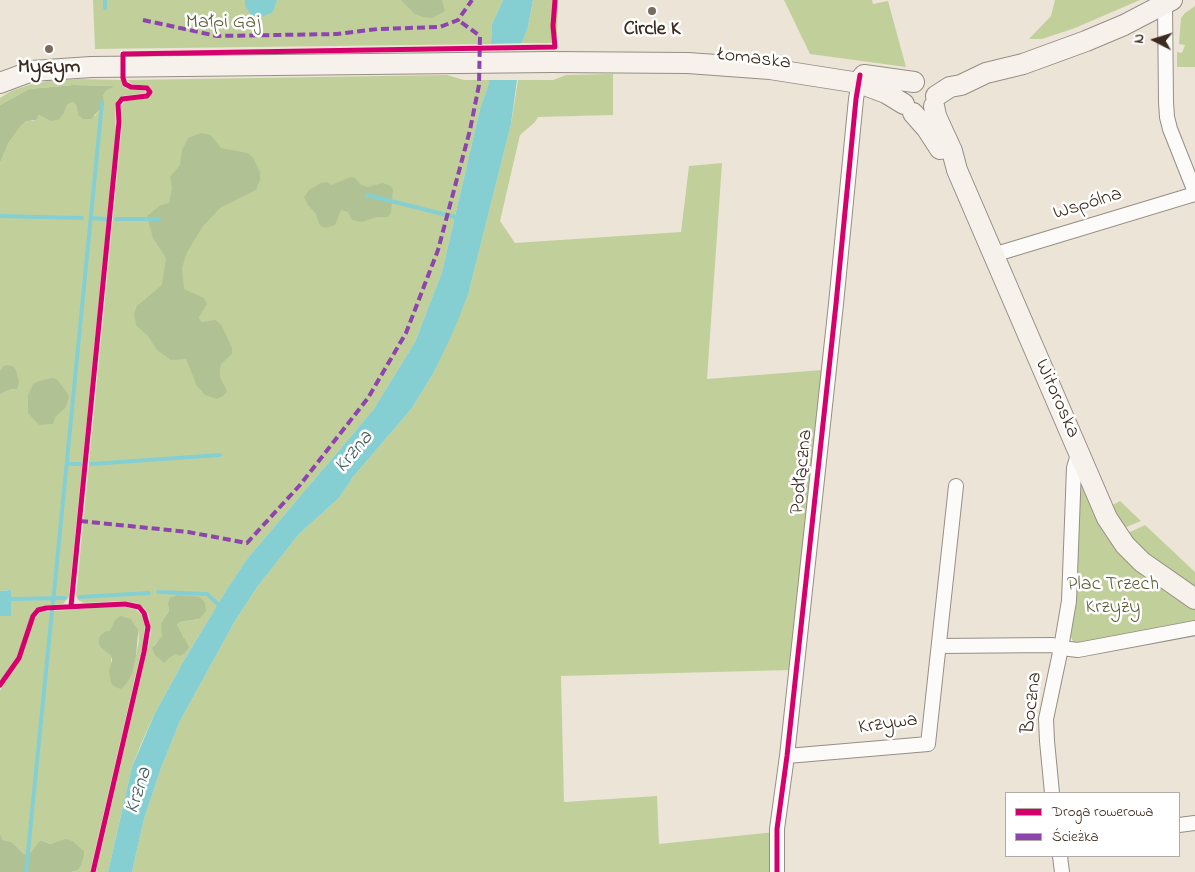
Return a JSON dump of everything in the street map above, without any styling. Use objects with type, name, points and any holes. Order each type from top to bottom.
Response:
[{"type":"main road","points":[[927,91],[929,111],[923,114],[909,108],[904,91],[927,91],[961,85],[986,73],[1023,64],[1086,41],[1124,25],[1168,2]]},
{"type":"main road","name":"Łomaska","points":[[0,83],[32,71],[90,67],[594,62],[720,64],[860,79],[927,91]]},
{"type":"main road","name":"Witoroska","points":[[860,79],[909,108],[957,170]]},
{"type":"main road","name":"Witoroska","points":[[927,91],[952,151],[957,170],[1100,503],[1125,544],[1142,562],[1195,599]]},
{"type":"street","points":[[1168,2],[1167,117],[1195,193]]},
{"type":"street","name":"Podłączna","points":[[776,872],[777,829],[787,756],[860,79]]},
{"type":"street","name":"Wspólna","points":[[993,255],[1195,193]]},
{"type":"street","points":[[1061,648],[1069,600],[1074,468],[1079,451]]},
{"type":"street","name":"Krzywa","points":[[787,756],[928,744],[956,486]]},
{"type":"street","points":[[939,646],[1052,645],[1078,650],[1195,628]]},
{"type":"street","name":"Boczna","points":[[1052,792],[1046,719],[1061,648]]},
{"type":"street","points":[[1180,825],[1195,823]]},
{"type":"street","points":[[1060,857],[1062,872]]},
{"type":"green space","name":"Małpi Gaj","points":[[93,0],[503,0],[492,24],[491,44],[95,49]]},
{"type":"green space","points":[[401,0],[442,0],[445,11],[432,18],[423,17],[415,14]]},
{"type":"green space","points":[[533,0],[558,0],[557,35],[552,43],[522,43],[528,27]]},
{"type":"green space","points":[[784,0],[872,0],[873,4],[888,1],[906,67],[810,54]]},
{"type":"green space","points":[[1055,0],[1140,0],[1075,28],[1042,39],[1029,39],[1051,16]]},
{"type":"green space","points":[[1195,6],[1195,67],[1177,67],[1177,52],[1182,53],[1185,45],[1179,44],[1181,18]]},
{"type":"green space","points":[[613,74],[613,115],[538,117],[520,135],[500,221],[515,243],[681,232],[689,166],[722,163],[707,379],[822,370],[791,670],[561,676],[564,802],[657,796],[659,844],[775,832],[776,872],[132,872],[144,819],[161,768],[180,721],[235,621],[258,586],[299,534],[339,498],[353,477],[412,408],[434,372],[468,295],[511,124],[518,80],[553,80],[566,75]]},
{"type":"green space","points":[[447,75],[464,80],[490,80],[480,109],[442,272],[415,342],[373,410],[247,559],[183,662],[155,713],[132,767],[108,872],[96,872],[151,633],[149,615],[144,608],[136,603],[125,601],[84,603],[78,600],[76,596],[122,124],[121,106],[125,101],[149,98],[153,92],[149,86],[132,84],[127,80]],"holes":[[[168,604],[199,619],[180,622],[177,625],[179,632],[184,637],[175,654],[165,662],[153,646],[163,636],[161,623],[169,611]]]},
{"type":"green space","points":[[80,79],[121,80],[125,88],[145,91],[146,93],[123,96],[117,100],[115,106],[116,131],[69,597],[63,604],[42,606],[34,611],[19,653],[0,681],[0,616],[11,616],[11,590],[0,591],[0,163],[9,142],[22,123],[34,121],[39,115],[50,121],[64,113],[67,105],[73,102],[76,105],[78,115],[95,116],[103,105],[103,96],[106,91],[113,86],[73,85],[29,89],[0,105],[0,98],[11,91],[32,84]]},
{"type":"green space","points":[[73,85],[114,86],[106,91],[103,96],[104,105],[91,119],[83,119],[78,115],[76,105],[73,102],[67,105],[64,113],[58,120],[50,121],[39,115],[36,120],[22,124],[9,142],[0,163],[0,105],[29,89]]},
{"type":"green space","points":[[201,133],[211,135],[221,148],[248,153],[254,159],[260,172],[260,180],[256,190],[220,208],[203,226],[187,252],[182,268],[184,289],[204,298],[207,304],[199,317],[200,320],[202,322],[215,320],[218,322],[222,326],[232,348],[232,354],[221,364],[220,370],[220,377],[227,391],[217,399],[205,395],[197,386],[186,359],[171,360],[157,350],[148,336],[136,325],[134,314],[137,306],[162,285],[166,258],[153,238],[147,216],[161,205],[169,203],[172,188],[170,177],[180,165],[182,150],[188,138]]},
{"type":"green space","points":[[351,177],[368,187],[383,183],[391,186],[393,190],[391,213],[388,217],[377,217],[362,222],[352,220],[348,212],[341,210],[335,225],[327,228],[322,227],[316,214],[304,197],[309,190],[321,183],[327,182],[331,185]]},
{"type":"green space","points":[[8,365],[16,370],[19,382],[17,389],[11,389],[0,394],[0,371],[3,366]]},
{"type":"green space","points":[[51,378],[57,379],[69,396],[66,407],[56,416],[53,424],[39,425],[28,413],[28,395],[33,384]]},
{"type":"green space","name":"Plac Trzech Krzyży","points":[[1081,479],[1095,507],[1195,607],[1195,624],[1078,645],[1074,643],[1069,633],[1079,481]]},
{"type":"green space","points":[[1120,501],[1141,521],[1124,528],[1111,506]]},
{"type":"green space","points":[[1145,525],[1195,572],[1195,589],[1157,563],[1128,533]]},
{"type":"green space","points":[[177,595],[200,597],[205,603],[206,611],[199,619],[180,622],[177,625],[189,647],[185,653],[180,656],[175,654],[164,663],[155,655],[152,648],[162,636],[161,623],[169,611],[168,604],[170,598]]},
{"type":"green space","points":[[118,606],[135,609],[142,615],[145,625],[143,643],[90,872],[71,872],[78,870],[84,851],[73,841],[66,840],[50,844],[40,840],[31,852],[24,854],[12,842],[3,840],[0,833],[0,691],[6,678],[21,658],[34,619],[41,612]],"holes":[[[116,619],[131,619],[138,629],[139,640],[133,671],[111,664],[111,656],[100,647],[98,642],[101,636],[110,630]]]},
{"type":"green space","points":[[120,616],[131,619],[138,629],[133,671],[127,683],[121,689],[111,683],[109,671],[112,660],[111,656],[100,647],[98,642],[100,636],[110,630],[115,620]]},
{"type":"green space","points":[[0,833],[3,840],[12,842],[24,854],[31,852],[40,840],[50,844],[66,839],[73,841],[84,851],[81,865],[78,870],[71,872],[0,872]]},
{"type":"water","points":[[245,0],[277,0],[273,12],[262,17],[251,15],[245,6]]},
{"type":"water","name":"Krzna","points":[[503,0],[533,0],[528,27],[522,43],[511,124],[468,295],[453,332],[434,372],[412,408],[353,477],[339,498],[299,534],[258,586],[235,621],[180,721],[161,768],[144,819],[132,872],[108,872],[132,767],[155,713],[183,662],[247,559],[373,410],[415,342],[442,272],[480,109],[489,83],[492,24]]},
{"type":"water","points":[[11,590],[11,616],[0,616],[0,591]]},
{"type":"pier","points":[[524,43],[520,80],[487,80],[489,44]]},
{"type":"waterway","points":[[105,0],[105,8]]},
{"type":"waterway","points":[[53,603],[102,103]]},
{"type":"waterway","points":[[367,195],[459,218]]},
{"type":"waterway","points":[[0,216],[82,218]]},
{"type":"waterway","points":[[91,218],[106,219]]},
{"type":"waterway","points":[[116,219],[159,219]]},
{"type":"waterway","points":[[91,464],[220,455]]},
{"type":"waterway","points":[[67,464],[80,464]]},
{"type":"waterway","points":[[158,592],[207,594],[221,607]]},
{"type":"waterway","points":[[80,597],[149,593]]},
{"type":"waterway","points":[[11,599],[65,598]]},
{"type":"waterway","points":[[26,872],[52,611]]},
{"type":"marked path","points":[[143,20],[217,36],[337,34],[378,29],[440,27],[458,20],[472,0]]},
{"type":"marked path","points":[[80,521],[188,532],[247,543],[300,485],[368,398],[406,333],[438,250],[470,130],[479,85],[480,36],[458,20]]},
{"type":"cycle path","points":[[71,606],[119,122],[118,104],[122,99],[147,96],[150,92],[147,88],[131,87],[125,84],[123,78],[123,54],[555,47],[553,26],[555,0]]},
{"type":"cycle path","points":[[777,872],[777,829],[787,756],[860,75]]},
{"type":"cycle path","points":[[0,685],[19,658],[33,616],[38,610],[125,604],[139,607],[144,613],[148,627],[144,652],[93,872]]},
{"type":"place","name":"Circle K","points":[[652,11]]},
{"type":"place","name":"MyGym","points":[[49,49]]}]
